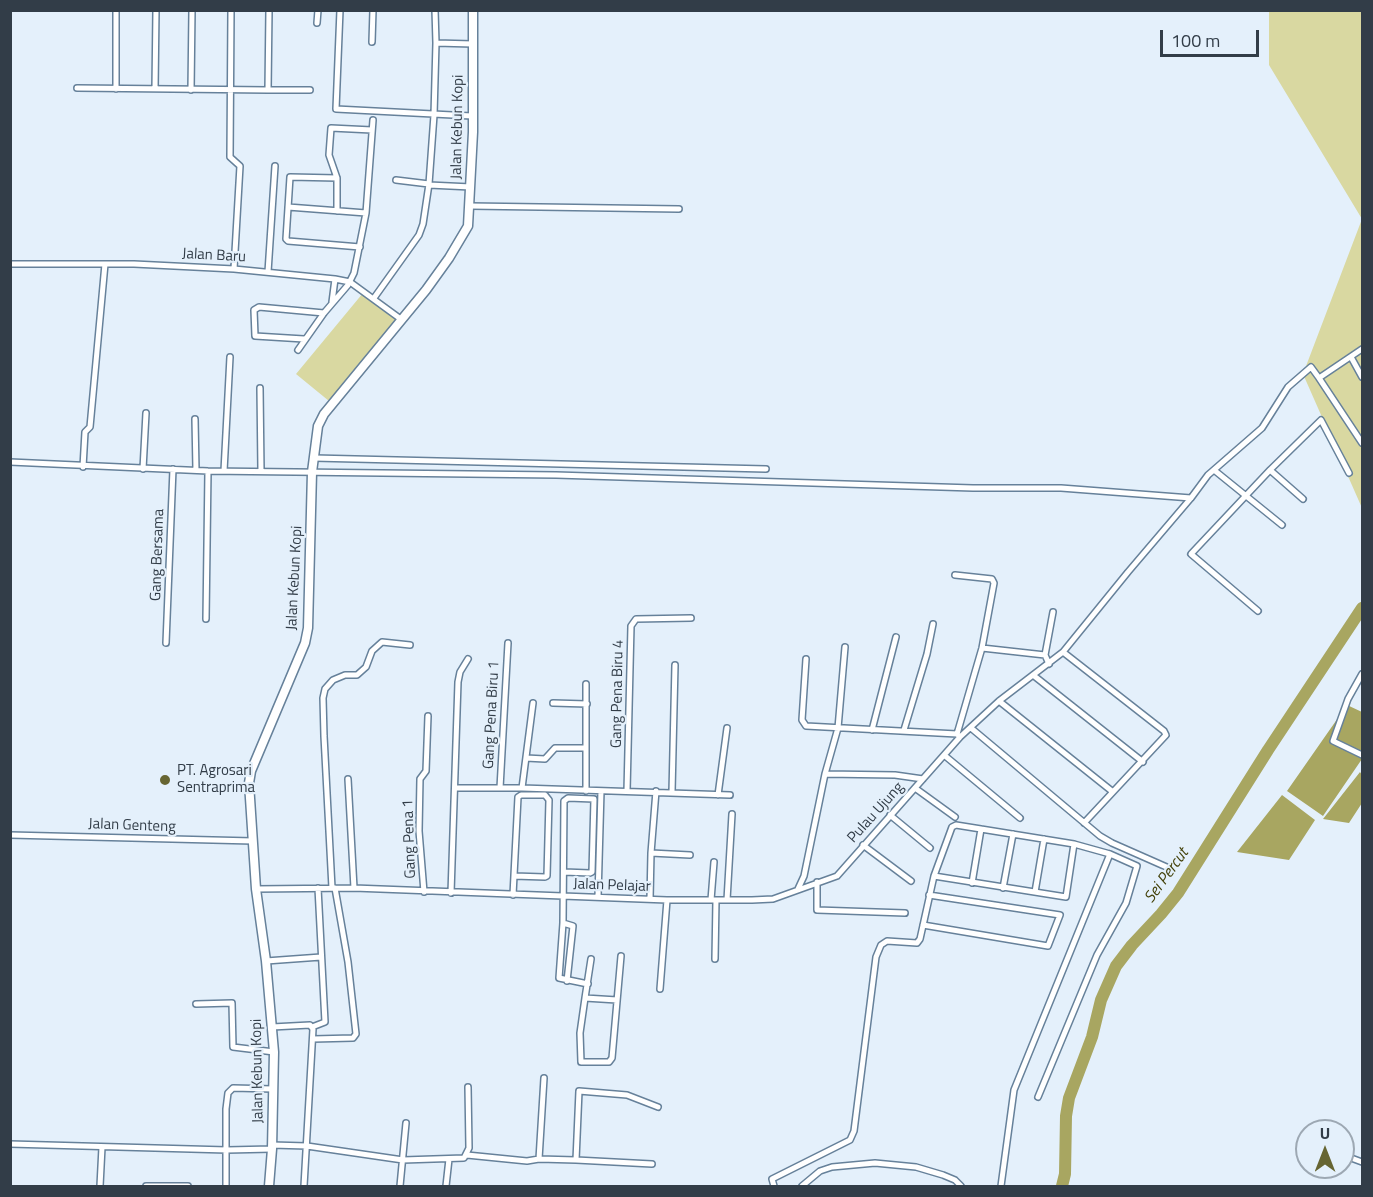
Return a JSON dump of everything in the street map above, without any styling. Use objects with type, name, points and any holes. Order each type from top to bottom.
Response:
[{"type":"main road","name":"Jalan Kebun Kopi","points":[[269,1186],[274,1052],[266,961],[256,889],[249,783],[251,771],[304,643],[308,628],[312,472],[318,426],[324,414],[426,290],[459,243],[468,226],[471,187],[473,10]]},
{"type":"street","points":[[116,10],[116,89]]},
{"type":"street","points":[[156,10],[156,89]]},
{"type":"street","points":[[191,90],[192,10]]},
{"type":"street","points":[[231,10],[230,157],[240,166],[234,269]]},
{"type":"street","points":[[268,90],[269,10]]},
{"type":"street","points":[[317,23],[318,10]]},
{"type":"street","points":[[340,10],[336,109],[472,116]]},
{"type":"street","points":[[372,42],[373,10]]},
{"type":"street","points":[[374,298],[422,230],[429,184],[434,115],[435,10]]},
{"type":"street","points":[[436,43],[473,44]]},
{"type":"street","points":[[77,88],[310,90]]},
{"type":"street","points":[[298,350],[324,312],[350,282],[360,247],[366,213],[373,120]]},
{"type":"street","points":[[338,211],[337,178],[329,155],[331,128],[372,130]]},
{"type":"street","points":[[267,272],[275,166]]},
{"type":"street","points":[[337,178],[290,177],[286,236],[288,241],[360,247]]},
{"type":"street","points":[[396,180],[471,187]]},
{"type":"street","points":[[470,206],[679,209]]},
{"type":"street","points":[[288,207],[366,213]]},
{"type":"street","name":"Jalan Baru","points":[[10,264],[134,264],[234,269],[335,279],[350,282],[402,320]]},
{"type":"street","points":[[83,467],[85,432],[90,427],[105,264]]},
{"type":"street","points":[[332,304],[335,279]]},
{"type":"street","points":[[304,339],[255,336],[254,310],[259,307],[324,312]]},
{"type":"street","points":[[1362,349],[1319,378],[1362,443]]},
{"type":"street","points":[[224,471],[230,357]]},
{"type":"street","points":[[1351,357],[1362,376]]},
{"type":"street","name":"Pulau Ujung","points":[[798,889],[837,876],[944,755],[958,735],[971,728],[999,701],[1063,652],[1214,470],[1262,428],[1288,387],[1311,367],[1319,378]]},
{"type":"street","points":[[260,388],[261,471]]},
{"type":"street","points":[[143,469],[146,413]]},
{"type":"street","points":[[195,419],[196,470]]},
{"type":"street","points":[[1258,611],[1191,554],[1321,420],[1349,473]]},
{"type":"street","points":[[314,458],[766,469]]},
{"type":"street","points":[[10,462],[208,471],[682,478],[973,488],[1060,488],[1191,498]]},
{"type":"street","name":"Gang Bersama","points":[[166,642],[173,469]]},
{"type":"street","points":[[1214,470],[1282,525]]},
{"type":"street","points":[[1270,470],[1303,499]]},
{"type":"street","points":[[206,619],[208,471]]},
{"type":"street","points":[[806,659],[804,724],[806,726],[958,735],[982,648],[994,580],[955,575]]},
{"type":"street","points":[[1049,664],[1046,655],[1053,612]]},
{"type":"street","name":"Gang Pena Biru 4","points":[[627,791],[631,626],[636,619],[691,618]]},
{"type":"street","points":[[904,730],[927,654],[933,624]]},
{"type":"street","points":[[872,730],[896,637]]},
{"type":"street","points":[[313,1039],[353,1038],[356,1034],[348,962],[333,888],[324,736],[325,688],[333,680],[345,675],[357,675],[366,667],[372,651],[382,642],[410,645]]},
{"type":"street","name":"Gang Pena Biru 1","points":[[500,788],[508,643]]},
{"type":"street","points":[[798,889],[804,876],[825,774],[838,728],[845,647]]},
{"type":"street","points":[[982,648],[1046,655]]},
{"type":"street","points":[[1063,652],[1164,731],[1165,737],[1084,823]]},
{"type":"street","points":[[452,893],[458,682],[459,675],[468,659]]},
{"type":"street","points":[[672,792],[675,665]]},
{"type":"street","points":[[1362,674],[1348,699],[1333,741],[1362,754]]},
{"type":"street","points":[[1033,675],[1143,762]]},
{"type":"street","points":[[585,790],[586,684]]},
{"type":"street","points":[[999,701],[1113,792]]},
{"type":"street","points":[[522,788],[533,703]]},
{"type":"street","points":[[553,704],[587,704]]},
{"type":"street","name":"Gang Pena 1","points":[[424,892],[419,831],[420,779],[426,772],[428,716]]},
{"type":"street","points":[[718,795],[727,728]]},
{"type":"street","points":[[971,728],[1084,823],[1112,843],[1171,869]]},
{"type":"street","points":[[526,758],[545,759],[555,748],[586,748]]},
{"type":"street","points":[[944,755],[1020,818]]},
{"type":"street","points":[[825,774],[895,775],[923,779]]},
{"type":"street","points":[[348,779],[354,888]]},
{"type":"street","points":[[455,788],[657,791],[730,795]]},
{"type":"street","points":[[915,788],[955,817]]},
{"type":"street","points":[[598,897],[601,791]]},
{"type":"street","points":[[650,899],[651,854],[657,791]]},
{"type":"street","points":[[513,895],[518,798],[521,795],[545,795],[549,800],[547,876],[514,876]]},
{"type":"street","points":[[564,872],[592,872],[594,799],[568,798],[564,801],[560,978],[588,984]]},
{"type":"street","points":[[727,900],[732,814]]},
{"type":"street","points":[[890,815],[930,848]]},
{"type":"street","points":[[774,1186],[772,1179],[850,1140],[854,1131],[876,957],[881,945],[887,941],[917,943],[920,939],[934,876],[952,827],[956,825],[1074,844],[1137,866],[1126,903],[1097,955],[1038,1097]]},
{"type":"street","points":[[972,883],[981,829]]},
{"type":"street","points":[[1003,888],[1013,834]]},
{"type":"street","name":"Jalan Genteng","points":[[10,835],[253,841]]},
{"type":"street","points":[[1035,892],[1044,839]]},
{"type":"street","points":[[934,876],[1066,897],[1074,844]]},
{"type":"street","points":[[863,845],[911,881]]},
{"type":"street","points":[[651,854],[690,855]]},
{"type":"street","points":[[1001,1186],[1014,1090],[1110,855]]},
{"type":"street","points":[[714,862],[715,959]]},
{"type":"street","points":[[817,882],[817,909],[905,913]]},
{"type":"street","points":[[272,1027],[312,1027],[325,1022],[318,888]]},
{"type":"street","name":"Jalan Pelajar","points":[[256,889],[354,888],[563,897],[727,900],[773,898],[798,889]]},
{"type":"street","points":[[923,925],[1048,946],[1060,915],[929,895]]},
{"type":"street","points":[[660,989],[667,900]]},
{"type":"street","points":[[563,923],[573,926],[567,981]]},
{"type":"street","points":[[591,959],[580,1033],[581,1062],[604,1063],[609,1062],[612,1058],[621,956]]},
{"type":"street","points":[[266,961],[321,957]]},
{"type":"street","points":[[585,998],[618,1000]]},
{"type":"street","points":[[196,1004],[232,1003],[233,1047],[274,1052]]},
{"type":"street","points":[[304,1186],[312,1027]]},
{"type":"street","points":[[539,1159],[544,1078]]},
{"type":"street","points":[[467,1155],[469,1148],[468,1087]]},
{"type":"street","points":[[226,1186],[226,1109],[230,1090],[273,1089]]},
{"type":"street","points":[[576,1160],[579,1091],[627,1095],[658,1107]]},
{"type":"street","points":[[400,1186],[406,1123]]},
{"type":"street","points":[[10,1144],[227,1150],[307,1146],[403,1160],[464,1158],[467,1155],[527,1161],[539,1159],[652,1164]]},
{"type":"street","points":[[100,1186],[102,1147]]},
{"type":"street","points":[[446,1186],[449,1159]]},
{"type":"street","points":[[802,1186],[820,1171],[832,1167],[875,1163],[924,1169],[955,1180],[961,1186]]},
{"type":"street","points":[[146,1186],[188,1186]]},
{"type":"shaded area","points":[[1269,11],[1362,11],[1362,219],[1269,65]]},
{"type":"shaded area","points":[[1362,219],[1362,508],[1303,374]]},
{"type":"shaded area","points":[[363,293],[396,320],[329,401],[296,374]]},
{"type":"shaded area","points":[[1347,705],[1362,712],[1362,759],[1323,816],[1287,791]]},
{"type":"shaded area","points":[[1360,772],[1362,775],[1362,803],[1349,823],[1323,819]]},
{"type":"shaded area","points":[[1282,795],[1315,820],[1289,860],[1237,852]]},
{"type":"waterway","name":"Sei Percut","points":[[1062,1186],[1065,1174],[1066,1116],[1069,1098],[1092,1037],[1101,1000],[1116,966],[1178,893],[1268,750],[1362,608]]},
{"type":"place","name":"PT. Agrosari Sentraprima","points":[[165,780]]}]
